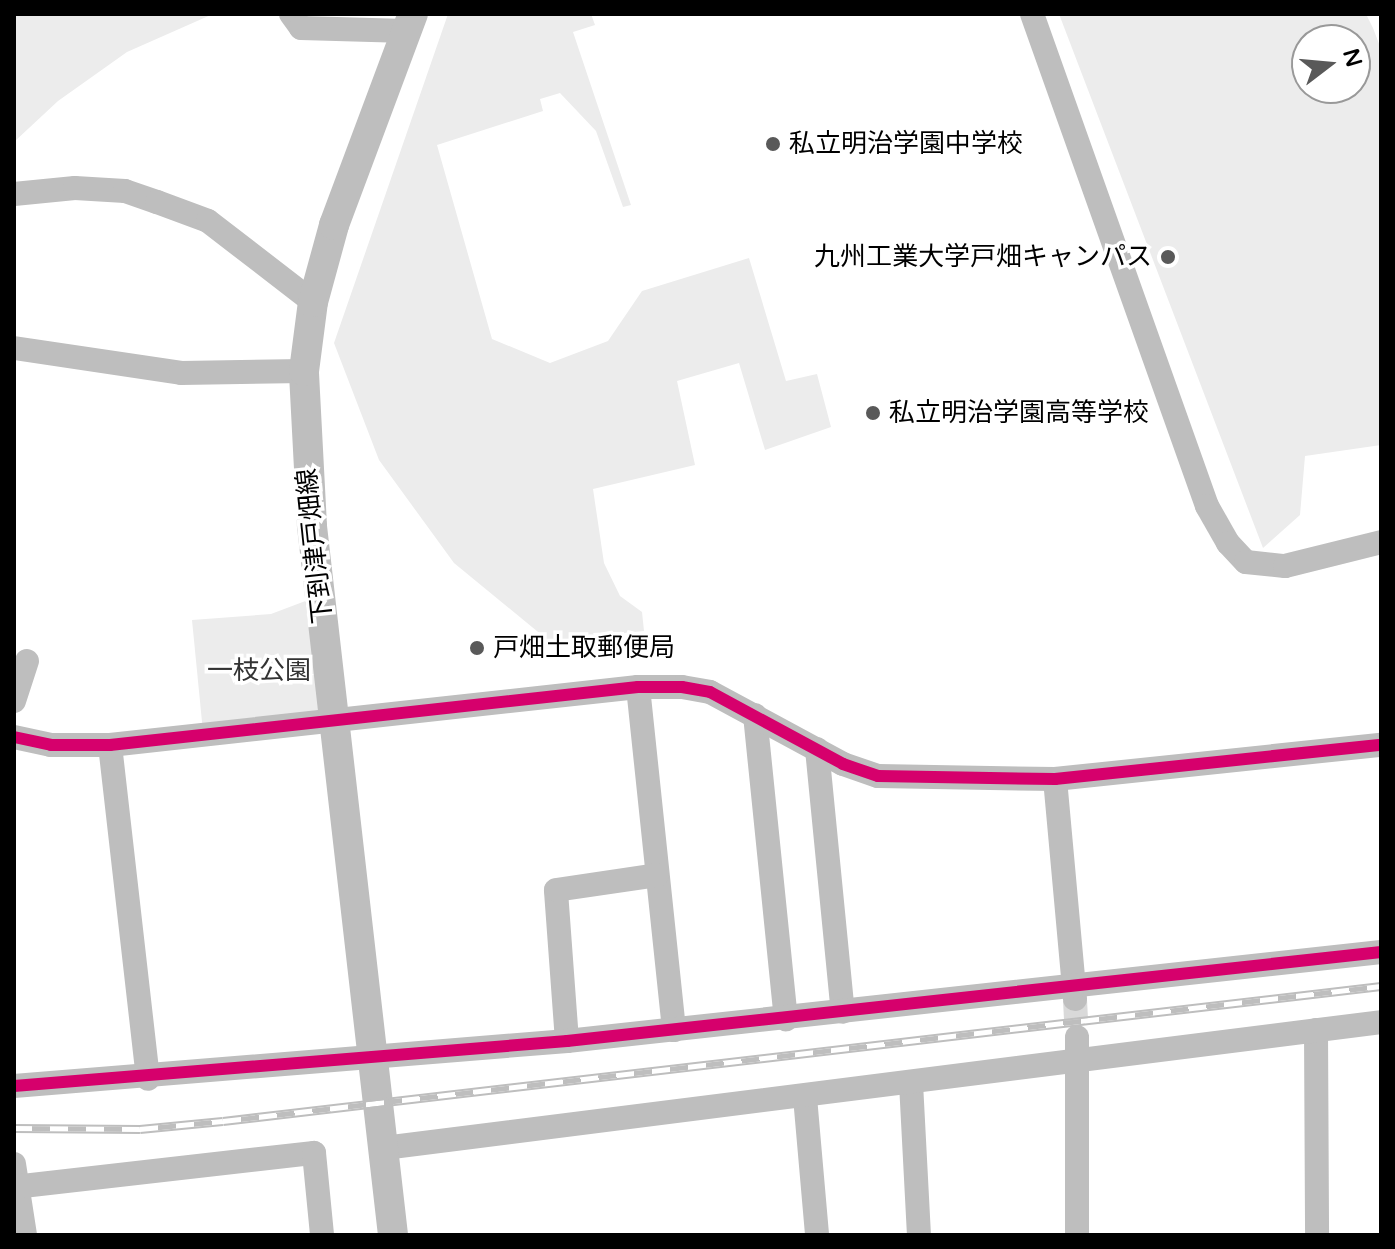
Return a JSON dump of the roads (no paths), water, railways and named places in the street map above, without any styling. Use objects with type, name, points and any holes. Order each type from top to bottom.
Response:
[{"type":"main road","name":"下到津戸畑線","points":[[393,1235],[305,445],[304,371],[313,302],[334,225],[410,22]]},
{"type":"street","points":[[291,14],[301,28],[410,22]]},
{"type":"street","points":[[1032,14],[1207,506],[1228,543],[1246,562],[1285,566],[1381,542]]},
{"type":"street","points":[[14,194],[75,188],[125,191],[157,202],[208,221],[313,302]]},
{"type":"street","points":[[14,348],[181,373],[304,371]]},
{"type":"street","points":[[14,701],[27,661]]},
{"type":"street","points":[[638,687],[674,1030]]},
{"type":"street","points":[[14,737],[51,745],[110,745],[336,724],[638,687],[710,692],[817,749],[878,776],[1055,779],[1381,745]]},
{"type":"street","points":[[755,715],[786,1019]]},
{"type":"street","points":[[110,745],[148,1079]]},
{"type":"street","points":[[817,749],[843,1012]]},
{"type":"street","points":[[1055,779],[1075,992]]},
{"type":"street","points":[[567,1041],[556,890],[657,875]]},
{"type":"street","points":[[14,1086],[148,1079],[1075,992],[1381,952]]},
{"type":"street","points":[[384,1148],[1381,1022]]},
{"type":"street","points":[[1316,1030],[1317,1235]]},
{"type":"street","points":[[1077,1037],[1077,1235]]},
{"type":"street","points":[[911,1083],[919,1235]]},
{"type":"street","points":[[805,1097],[817,1235]]},
{"type":"street","points":[[25,1235],[15,1179],[314,1153],[322,1235]]},
{"type":"tunnel","points":[[1075,1000],[1077,1037]]},
{"type":"railway","points":[[14,1128],[140,1129],[223,1121],[1381,986]]},
{"type":"place","name":"私立明治学園中学校","points":[[773,144]]},
{"type":"place","name":"九州工業大学戸畑キャンパス","points":[[1168,257]]},
{"type":"place","name":"私立明治学園高等学校","points":[[873,413]]},
{"type":"place","name":"戸畑土取郵便局","points":[[477,648]]},
{"type":"park label","name":"一枝公園","points":[[259,671]]}]
